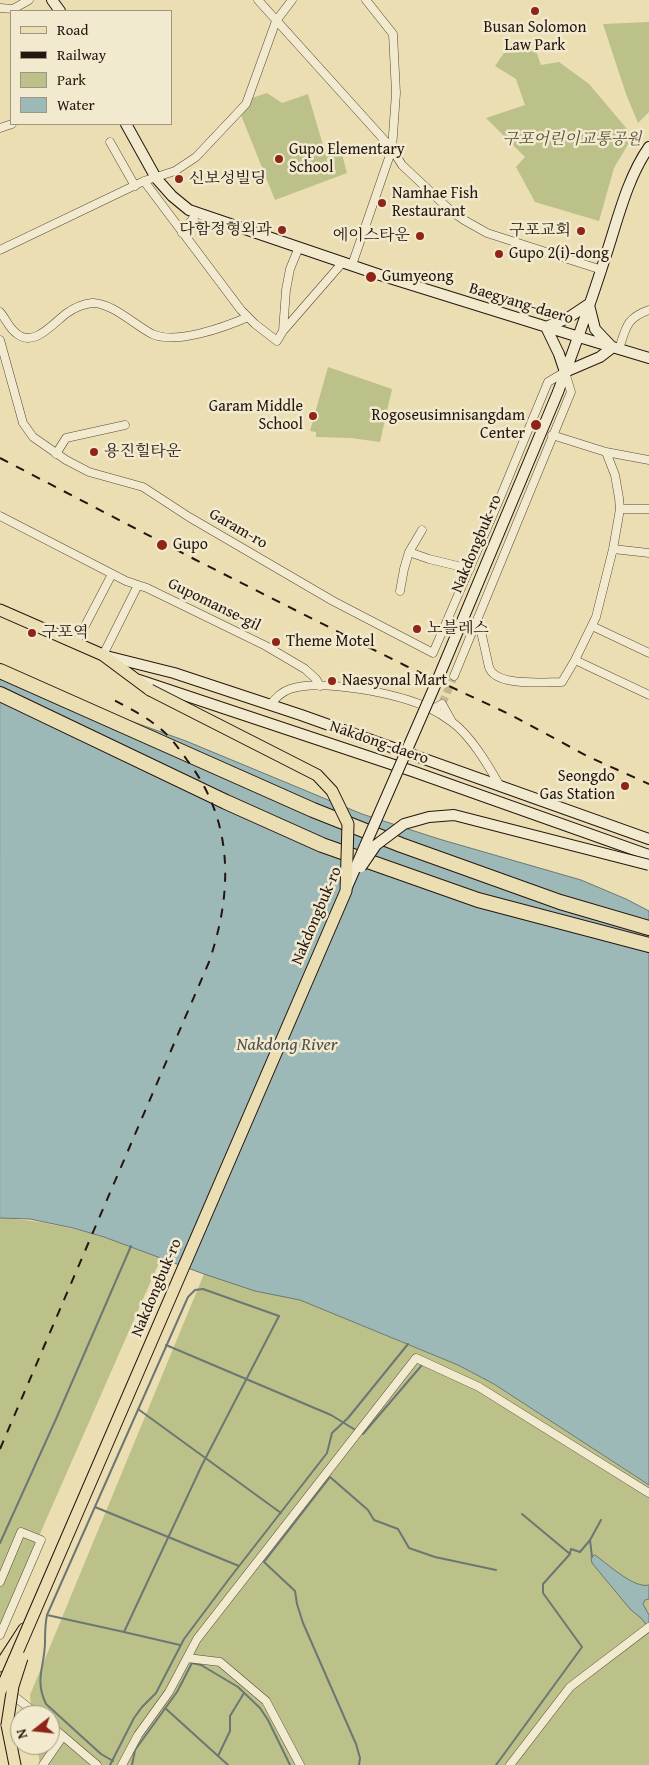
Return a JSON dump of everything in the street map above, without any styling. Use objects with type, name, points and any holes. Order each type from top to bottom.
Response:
[{"type":"highway","points":[[0,671],[112,719],[312,810],[401,845],[560,902],[649,928]]},
{"type":"highway","points":[[0,694],[226,802],[322,845],[478,900],[649,945]]},
{"type":"main road","name":"Baegyang-daero","points":[[127,125],[156,178],[172,196],[189,210],[348,264],[649,358]]},
{"type":"main road","name":"Nakdongbuk-ro","points":[[0,1692],[437,681],[558,392],[579,337],[624,200],[640,160],[649,147]]},
{"type":"main road","points":[[589,304],[596,329],[616,348],[565,372],[546,327],[568,318],[589,304]]},
{"type":"main road","name":"Nakdong-daero","points":[[0,610],[103,655],[174,673],[270,704],[649,839]]},
{"type":"main road","points":[[103,655],[150,690],[317,775],[332,791],[348,824],[346,891]]},
{"type":"main road","name":"Nakdong-daero","points":[[103,655],[137,679],[412,771],[649,855]]},
{"type":"main road","points":[[346,891],[376,845],[404,824],[429,817],[454,815],[649,865]]},
{"type":"main road","points":[[0,1666],[36,1610]]},
{"type":"main road","points":[[15,1765],[7,1725],[13,1686],[36,1610]]},
{"type":"street","points":[[0,8],[14,10],[29,0]]},
{"type":"street","points":[[258,0],[392,149],[402,165],[451,211],[487,233],[602,270]]},
{"type":"street","points":[[0,250],[135,186],[175,171],[196,157],[246,104],[276,21],[292,0]]},
{"type":"street","points":[[144,182],[226,292],[248,318],[277,341],[283,331],[348,264],[392,149],[396,93],[393,34],[366,0]]},
{"type":"street","points":[[110,142],[135,186]]},
{"type":"street","points":[[182,233],[197,213]]},
{"type":"street","points":[[283,331],[286,290],[290,269],[299,247]]},
{"type":"street","points":[[0,312],[15,333],[24,337],[43,333],[69,312],[90,303],[103,305],[150,333],[162,337],[205,333],[248,318]]},
{"type":"street","points":[[616,348],[628,323],[642,312],[649,310]]},
{"type":"street","name":"Garam-ro","points":[[0,340],[22,418],[28,432],[41,444],[90,472],[143,487],[189,517],[333,601],[433,653],[470,569]]},
{"type":"street","points":[[409,552],[470,569],[548,382],[565,372],[571,392],[454,676]]},
{"type":"street","points":[[56,454],[66,438],[126,425]]},
{"type":"street","points":[[552,435],[606,452],[649,460]]},
{"type":"street","points":[[478,618],[490,672],[494,676],[509,681],[562,682],[592,626],[613,549],[620,509],[618,487],[606,452]]},
{"type":"street","points":[[620,509],[649,509]]},
{"type":"street","name":"Gupomanse-gil","points":[[0,516],[112,574],[147,588],[266,646],[305,669],[316,678],[320,686]]},
{"type":"street","points":[[400,591],[409,552],[422,530]]},
{"type":"street","points":[[613,549],[649,553]]},
{"type":"street","points":[[76,643],[112,574]]},
{"type":"street","points":[[103,655],[138,585]]},
{"type":"street","points":[[592,626],[649,654]]},
{"type":"street","points":[[574,660],[649,695]]},
{"type":"street","points":[[270,704],[281,693],[290,689],[320,686],[372,692],[401,698],[429,708],[442,704],[453,723],[482,754],[500,786]]},
{"type":"street","points":[[122,1765],[138,1734],[169,1692],[196,1639],[416,1358],[479,1387],[649,1493]]},
{"type":"street","points":[[0,1582],[21,1532],[41,1540],[0,1635]]},
{"type":"street","points":[[510,1765],[570,1686],[647,1629]]},
{"type":"street","points":[[187,1658],[220,1662],[266,1701],[300,1765]]},
{"type":"street","points":[[0,1685],[25,1705]]},
{"type":"street","points":[[60,1733],[97,1765]]},
{"type":"street","points":[[44,1765],[63,1736]]},
{"type":"green space","points":[[649,22],[649,112],[638,123],[626,94],[603,24]]},
{"type":"green space","name":"구포어린이교통공원","points":[[536,51],[541,65],[559,62],[589,84],[633,136],[614,168],[599,221],[535,202],[516,167],[525,157],[486,118],[525,105],[516,79],[495,66],[504,53]]},
{"type":"green space","points":[[267,93],[282,103],[308,94],[325,152],[340,147],[347,173],[275,200],[241,115],[252,98]]},
{"type":"green space","points":[[328,367],[392,389],[380,442],[351,438],[316,437],[316,432],[310,431]]},
{"type":"green space","points":[[0,1218],[62,1226],[122,1243],[161,1258],[0,1625]]},
{"type":"green space","points":[[204,1274],[255,1291],[300,1300],[458,1365],[494,1384],[649,1485],[649,1765],[40,1765],[38,1755],[60,1755],[60,1705],[31,1705],[30,1695]]},
{"type":"water","name":"Nakdong River","points":[[0,674],[186,741],[362,814],[439,839],[581,880],[649,911],[649,1485],[494,1384],[458,1365],[407,1344],[300,1300],[255,1291],[104,1237],[30,1219],[0,1218]]},
{"type":"water","points":[[595,1555],[629,1580],[649,1585],[649,1599],[645,1600],[643,1604],[649,1615],[649,1629],[592,1563],[591,1558]]},
{"type":"waterway","points":[[0,1543],[131,1246]]},
{"type":"waterway","points":[[47,1615],[188,1297],[195,1290],[203,1289],[279,1316],[202,1465],[124,1632],[47,1615],[45,1651],[40,1680],[46,1704],[101,1754],[113,1761]]},
{"type":"waterway","points":[[110,1765],[134,1718],[156,1693],[184,1639],[327,1453],[332,1433],[348,1418],[408,1344]]},
{"type":"waterway","points":[[166,1345],[331,1415],[357,1431]]},
{"type":"waterway","points":[[362,1433],[422,1365]]},
{"type":"waterway","points":[[138,1409],[281,1513]]},
{"type":"waterway","points":[[359,1765],[360,1758],[356,1744],[303,1623],[295,1591],[264,1562],[330,1477],[368,1510],[374,1520],[398,1529],[409,1548],[435,1557],[496,1570]]},
{"type":"waterway","points":[[627,1483],[649,1497]]},
{"type":"waterway","points":[[95,1507],[239,1566]]},
{"type":"waterway","points":[[496,1765],[582,1647],[543,1593],[543,1584],[570,1554],[522,1514]]},
{"type":"waterway","points":[[592,1557],[590,1540],[601,1520]]},
{"type":"waterway","points":[[570,1553],[571,1549],[580,1552],[590,1540]]},
{"type":"waterway","points":[[124,1632],[180,1645]]},
{"type":"waterway","points":[[132,1765],[135,1750],[177,1692],[192,1663],[201,1665],[238,1687],[260,1708],[290,1765]]},
{"type":"waterway","points":[[218,1756],[230,1731],[230,1716],[244,1693]]},
{"type":"waterway","points":[[165,1708],[228,1765]]},
{"type":"tunnel","points":[[442,704],[454,676]]},
{"type":"railway","points":[[0,458],[406,666],[509,714],[589,757],[649,784]]},
{"type":"railway","points":[[0,1449],[209,962],[217,936],[222,909],[225,858],[221,832],[214,807],[202,783],[169,737],[139,714],[108,697]]},
{"type":"place","name":"Busan Solomon Law Park","points":[[535,11]]},
{"type":"place","name":"Gupo Elementary School","points":[[279,159]]},
{"type":"place","name":"신보성빌딩","points":[[179,179]]},
{"type":"place","name":"Namhae Fish Restaurant","points":[[382,203]]},
{"type":"place","name":"다함정형외과","points":[[282,230]]},
{"type":"place","name":"구포교회","points":[[581,231]]},
{"type":"place","name":"에이스타운","points":[[420,236]]},
{"type":"place","name":"Gupo 2(i)-dong","points":[[499,254]]},
{"type":"place","name":"Gumyeong","points":[[371,277]]},
{"type":"place","name":"Garam Middle School","points":[[313,416]]},
{"type":"place","name":"Rogoseusimnisangdam Center","points":[[536,425]]},
{"type":"place","name":"용진힐타운","points":[[94,452]]},
{"type":"place","name":"Gupo","points":[[162,545]]},
{"type":"place","name":"노블레스","points":[[417,629]]},
{"type":"place","name":"구포역","points":[[32,633]]},
{"type":"place","name":"Theme Motel","points":[[276,642]]},
{"type":"place","name":"Naesyonal Mart","points":[[332,681]]},
{"type":"place","name":"Seongdo Gas Station","points":[[625,786]]}]
